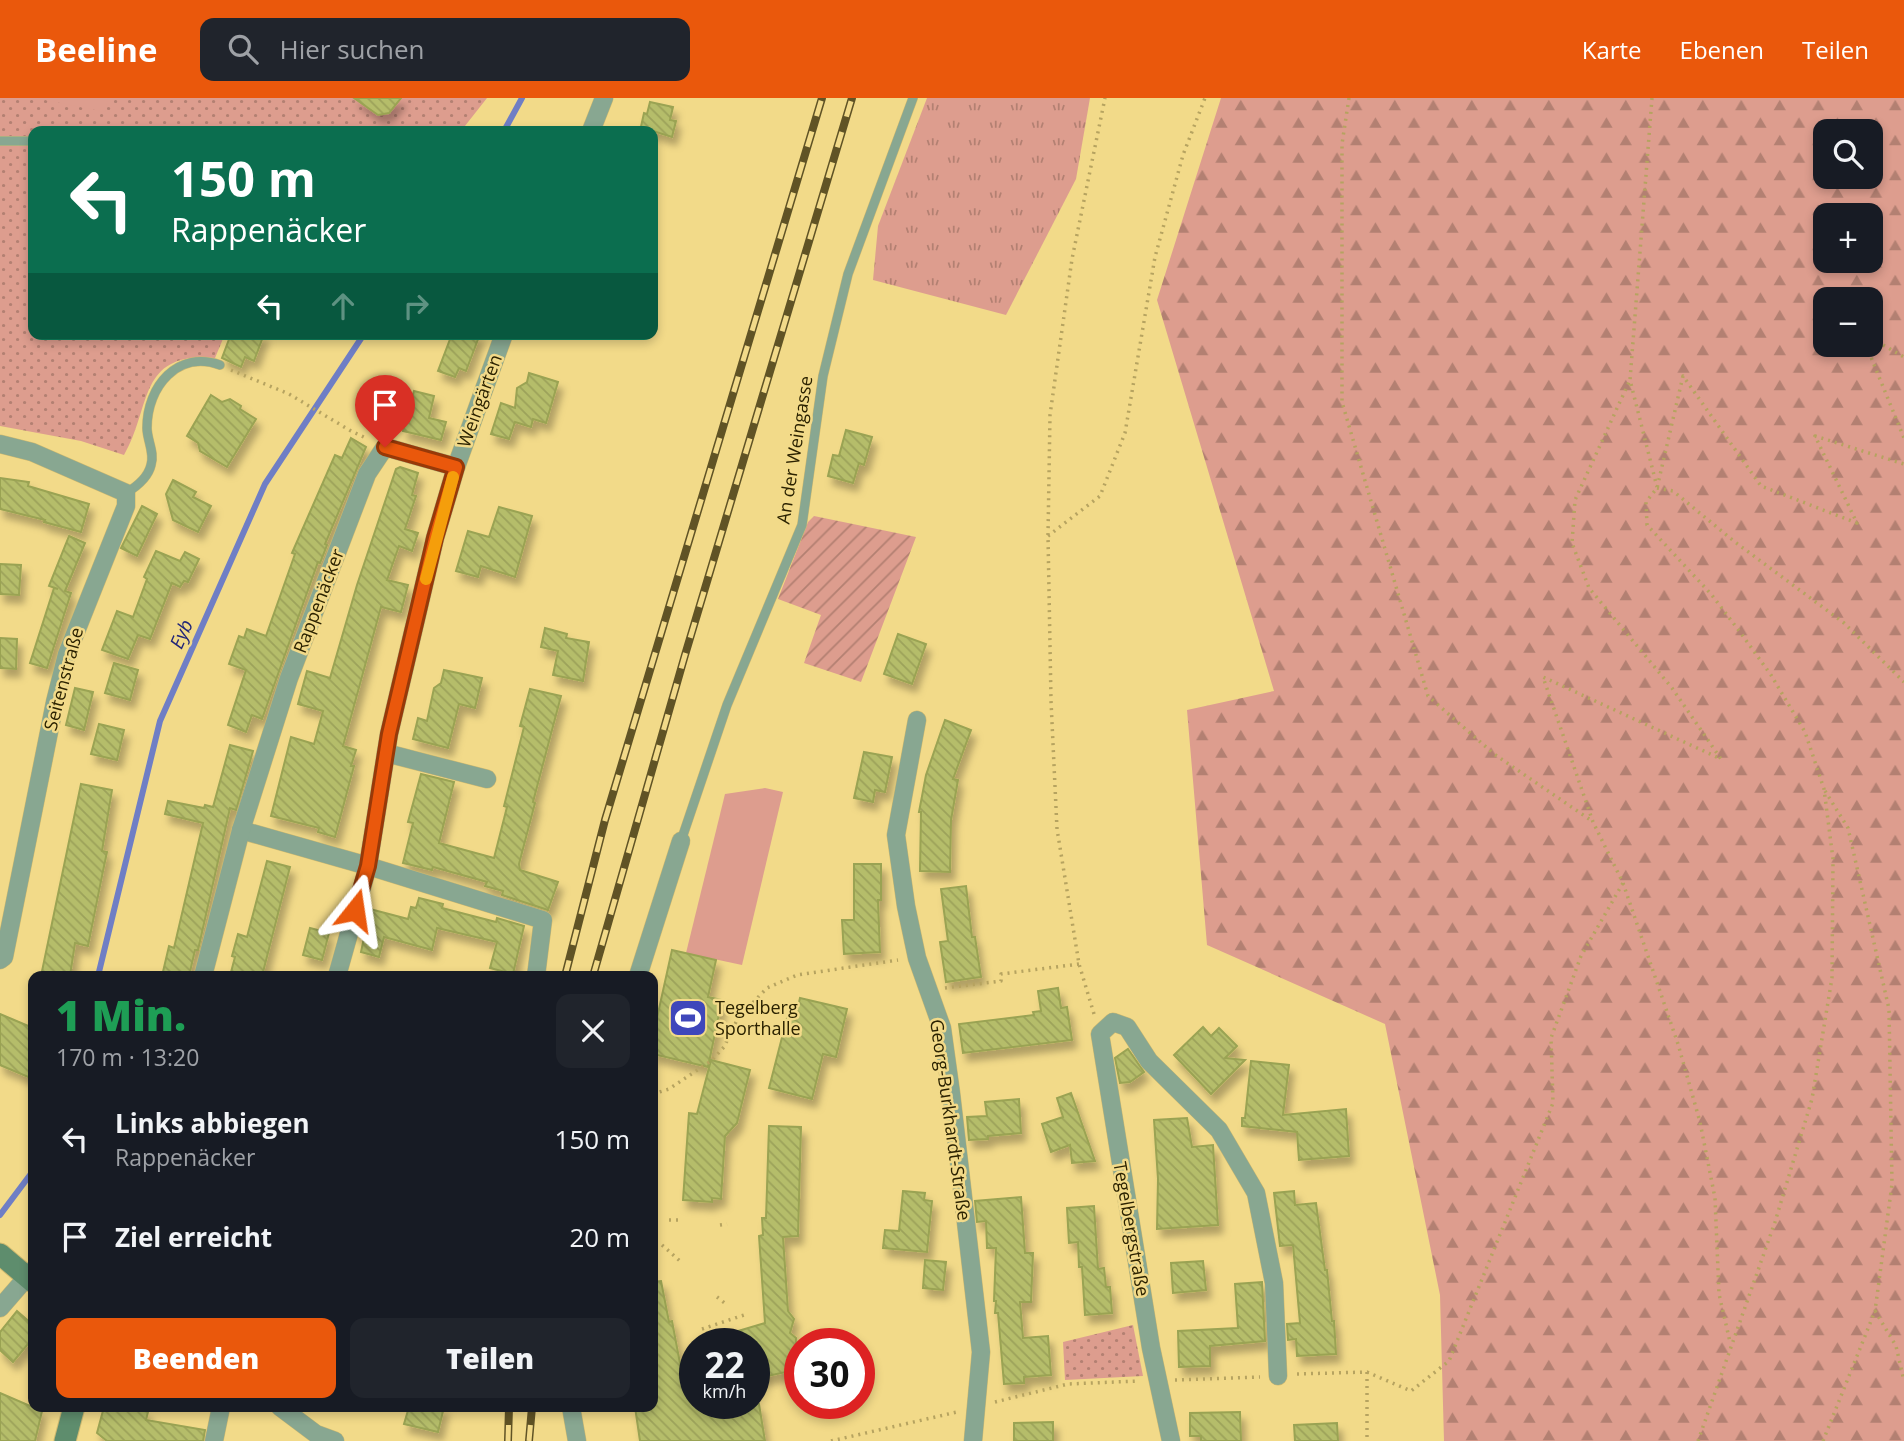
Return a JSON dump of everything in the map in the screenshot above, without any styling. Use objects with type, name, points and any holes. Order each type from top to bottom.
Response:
[{"type":"main road","points":[[1,1255],[28,1273]]},
{"type":"main road","points":[[65,1441],[73,1412]]},
{"type":"street","points":[[592,126],[604,98]]},
{"type":"street","name":"Weingärten","points":[[338,971],[368,866],[386,753],[435,538],[456,467],[502,340]]},
{"type":"street","points":[[0,444],[32,452],[126,493]]},
{"type":"street","name":"Rappenäcker","points":[[204,971],[241,830],[289,678],[367,474],[385,447],[456,467]]},
{"type":"street","name":"Seitenstraße","points":[[0,960],[4,957],[67,654],[126,506],[126,493]]},
{"type":"street","name":"Georg-Burkhardt-Straße","points":[[917,720],[896,835],[917,958],[942,1028],[951,1093],[981,1352],[973,1441]]},
{"type":"street","points":[[386,753],[486,779]]},
{"type":"street","points":[[241,830],[543,920],[537,971]]},
{"type":"street","points":[[640,971],[681,841]]},
{"type":"street","points":[[1106,1028],[1127,1027],[1149,1061],[1219,1130],[1256,1193],[1274,1283],[1269,1379]]},
{"type":"street","name":"Tegelbergstraße","points":[[1106,1028],[1157,1381],[1171,1441]]},
{"type":"street","points":[[0,1308],[28,1280]]},
{"type":"street","points":[[214,1441],[220,1412]]},
{"type":"street","points":[[287,1412],[316,1434],[335,1441]]},
{"type":"street","points":[[572,1412],[577,1441]]},
{"type":"lane","name":"An der Weingasse","points":[[681,841],[727,705],[802,525],[823,376],[848,274],[913,98]]},
{"type":"lane","points":[[0,141],[28,141]]},
{"type":"lane","points":[[126,493],[136,487],[151,466],[152,452],[147,428],[149,413],[166,377],[176,367],[187,362],[207,361],[220,365]]},
{"type":"path","points":[[1105,98],[1072,259],[1050,415],[1048,536],[1057,830],[1079,964],[1106,1028]]},
{"type":"path","points":[[1048,536],[1100,496],[1125,433],[1155,257],[1183,155],[1205,98]]},
{"type":"path","points":[[1349,98],[1342,144],[1342,402],[1429,696],[1494,754],[1593,822]]},
{"type":"path","points":[[1652,98],[1630,380],[1657,488]]},
{"type":"path","points":[[1883,345],[1904,357]]},
{"type":"path","points":[[1871,357],[1904,438]]},
{"type":"path","points":[[220,365],[289,394],[351,431]]},
{"type":"path","points":[[1698,1441],[1774,1222],[1815,1086],[1832,978],[1833,859],[1824,789],[1805,732],[1772,675],[1711,594],[1647,525],[1646,502],[1657,488],[1683,376],[1760,486],[1857,523],[1815,436],[1904,464]]},
{"type":"path","points":[[1630,380],[1575,500],[1572,543],[1589,588],[1672,688],[1721,759],[1543,677],[1593,822],[1623,883],[1678,1044],[1700,1122],[1715,1198],[1719,1294],[1730,1344]]},
{"type":"path","points":[[1657,488],[1673,491],[1735,542],[1844,623],[1904,682]]},
{"type":"path","points":[[1823,1441],[1875,1311],[1892,1184],[1889,1009],[1849,828],[1824,789]]},
{"type":"path","points":[[1297,1381],[1297,1374],[1367,1372],[1411,1391],[1449,1361],[1553,1103],[1551,1038],[1581,956],[1623,883]]},
{"type":"path","points":[[658,1092],[669,1089],[711,1061],[724,1048],[738,1018],[767,988],[797,975],[917,958]]},
{"type":"path","points":[[965,986],[1001,981],[1001,974],[1079,964]]},
{"type":"path","points":[[669,1220],[680,1220]]},
{"type":"path","points":[[720,1225],[727,1224]]},
{"type":"path","points":[[662,1245],[680,1261]]},
{"type":"path","points":[[717,1297],[726,1304]]},
{"type":"path","points":[[1875,1311],[1896,1346],[1904,1381]]},
{"type":"path","points":[[705,1328],[747,1314]]},
{"type":"path","points":[[1367,1372],[1367,1441]]},
{"type":"path","points":[[831,1441],[1068,1384],[1260,1376],[1269,1379]]},
{"type":"green space","points":[[0,98],[487,98],[465,126],[28,126],[28,340],[222,340],[215,358],[190,358],[172,363],[159,373],[151,386],[124,455],[81,441],[0,426]]},
{"type":"green space","points":[[35,98],[108,98],[105,112]]},
{"type":"green space","points":[[927,98],[1090,98],[1076,179],[1006,315],[873,280],[878,226]]},
{"type":"green space","points":[[1221,98],[1904,98],[1904,1441],[1444,1441],[1440,1295],[1385,1024],[1207,945],[1187,710],[1274,691],[1157,300]]},
{"type":"green space","points":[[814,516],[916,537],[861,682],[804,663],[821,615],[778,599],[808,522]]},
{"type":"green space","points":[[765,788],[783,792],[742,965],[686,953],[725,794]]},
{"type":"green space","points":[[1133,1325],[1143,1376],[1065,1380],[1063,1342]]},
{"type":"building","points":[[354,98],[401,98],[389,113],[378,115]]},
{"type":"building","points":[[650,102],[673,107],[670,120],[676,121],[672,137],[658,133],[658,126],[641,126],[644,113],[647,114]]},
{"type":"building","points":[[229,340],[262,340],[254,361],[245,357],[241,367],[222,358]]},
{"type":"building","points":[[450,340],[478,340],[466,371],[459,368],[455,377],[438,371]]},
{"type":"building","points":[[529,373],[558,382],[546,423],[533,419],[531,427],[515,422],[509,439],[491,434],[501,403],[515,408],[517,388],[527,382]]},
{"type":"building","points":[[414,391],[434,396],[429,418],[446,422],[441,440],[403,431]]},
{"type":"building","points":[[211,395],[222,402],[230,399],[256,419],[227,467],[200,451],[198,443],[187,436]]},
{"type":"building","points":[[846,430],[872,437],[864,465],[859,463],[853,483],[828,476],[833,455],[839,456]]},
{"type":"building","points":[[351,438],[366,447],[325,544],[327,545],[320,563],[318,562],[262,719],[252,715],[246,732],[228,725],[246,670],[229,664],[239,636],[244,638],[247,629],[266,636],[295,554],[292,553],[335,455],[342,458]]},
{"type":"building","points":[[400,467],[418,473],[412,495],[416,496],[405,529],[418,533],[412,551],[399,546],[387,580],[408,585],[401,612],[381,607],[343,746],[356,750],[335,837],[318,832],[319,828],[271,816],[291,737],[314,744],[323,711],[298,704],[307,671],[330,678],[357,585],[396,469]]},
{"type":"building","points":[[0,478],[29,482],[28,486],[89,504],[81,532],[0,509]]},
{"type":"building","points":[[173,480],[196,492],[193,497],[211,506],[198,532],[173,520],[166,494]]},
{"type":"building","points":[[142,506],[157,514],[137,556],[121,548]]},
{"type":"building","points":[[499,507],[532,516],[515,577],[481,566],[478,577],[456,571],[468,531],[489,537]]},
{"type":"building","points":[[69,536],[85,543],[65,591],[71,593],[47,668],[30,663],[54,588],[58,589],[49,586]]},
{"type":"building","points":[[156,551],[180,561],[185,552],[199,559],[188,582],[184,581],[180,587],[172,583],[150,639],[138,635],[128,659],[102,650],[117,611],[133,617],[147,579],[144,577]]},
{"type":"building","points":[[0,564],[21,565],[19,595],[0,594]]},
{"type":"building","points":[[545,628],[567,634],[566,638],[589,642],[583,681],[553,675],[558,651],[541,647]]},
{"type":"building","points":[[898,634],[926,644],[912,684],[884,674]]},
{"type":"building","points":[[0,638],[17,639],[16,669],[0,668]]},
{"type":"building","points":[[114,663],[138,670],[130,700],[105,693]]},
{"type":"building","points":[[444,670],[482,678],[475,708],[459,704],[448,748],[413,739],[418,718],[427,721],[434,688],[441,683]]},
{"type":"building","points":[[75,688],[93,692],[84,730],[66,725]]},
{"type":"building","points":[[530,689],[561,696],[519,864],[520,870],[558,882],[548,910],[502,895],[503,891],[485,886],[487,882],[433,867],[432,870],[403,863],[413,823],[408,822],[421,774],[454,782],[439,843],[494,858]]},
{"type":"building","points":[[945,720],[971,730],[953,779],[958,780],[951,820],[950,872],[920,871],[919,812],[926,775]]},
{"type":"building","points":[[99,724],[124,730],[117,760],[91,754]]},
{"type":"building","points":[[230,745],[253,751],[236,810],[230,808],[198,950],[195,950],[190,971],[163,971],[169,946],[174,948],[203,823],[165,814],[168,801],[204,808],[205,805],[213,807]]},
{"type":"building","points":[[864,752],[892,757],[885,792],[875,790],[873,802],[854,798]]},
{"type":"building","points":[[81,784],[112,790],[102,851],[107,852],[88,946],[75,943],[71,971],[42,971]]},
{"type":"building","points":[[267,861],[290,867],[263,971],[231,971],[238,934],[247,937]]},
{"type":"building","points":[[854,864],[881,864],[881,900],[878,900],[880,952],[844,954],[842,920],[854,920]]},
{"type":"building","points":[[966,886],[972,937],[975,937],[981,977],[946,982],[940,942],[948,941],[941,889]]},
{"type":"building","points":[[419,898],[443,904],[442,908],[524,926],[514,971],[490,968],[497,942],[437,928],[432,950],[384,937],[379,957],[361,952],[370,909],[408,919],[411,907],[416,908]]},
{"type":"building","points":[[310,928],[329,933],[322,960],[303,955]]},
{"type":"building","name":"Tegelberg Sporthalle","points":[[672,950],[716,960],[708,997],[722,1000],[708,1067],[658,1055],[658,1013]]},
{"type":"building","points":[[1058,988],[1061,1008],[1067,1007],[1072,1040],[963,1053],[959,1024],[1034,1015],[1033,1012],[1041,1011],[1038,991]]},
{"type":"building","points":[[800,998],[847,1009],[836,1057],[823,1054],[812,1099],[769,1088],[787,1018],[795,1020]]},
{"type":"building","points":[[0,1014],[28,1026],[28,1077],[0,1065]]},
{"type":"building","points":[[1203,1027],[1211,1036],[1219,1028],[1237,1046],[1225,1058],[1245,1060],[1211,1094],[1174,1055]]},
{"type":"building","points":[[1128,1049],[1144,1072],[1130,1082],[1120,1083],[1115,1058]]},
{"type":"building","points":[[711,1060],[750,1070],[737,1123],[725,1136],[721,1199],[712,1198],[712,1202],[683,1200],[689,1113],[697,1114]]},
{"type":"building","points":[[1251,1061],[1289,1065],[1283,1115],[1346,1109],[1349,1156],[1299,1160],[1297,1132],[1242,1126]]},
{"type":"building","points":[[1071,1093],[1095,1161],[1072,1163],[1070,1145],[1051,1152],[1042,1124],[1063,1117],[1057,1098]]},
{"type":"building","points":[[1019,1099],[1021,1133],[969,1140],[967,1117],[987,1116],[985,1102]]},
{"type":"building","points":[[1187,1118],[1192,1147],[1213,1145],[1218,1225],[1157,1229],[1158,1179],[1154,1120]]},
{"type":"building","points":[[769,1126],[801,1127],[798,1236],[783,1237],[788,1311],[794,1319],[791,1328],[784,1328],[784,1372],[770,1375],[770,1328],[748,1328],[765,1323],[759,1236],[763,1235],[762,1218],[766,1218]]},
{"type":"building","points":[[903,1191],[925,1193],[924,1200],[932,1201],[927,1252],[883,1248],[885,1230],[899,1231]]},
{"type":"building","points":[[1294,1191],[1295,1205],[1316,1203],[1334,1321],[1336,1354],[1297,1356],[1296,1339],[1288,1340],[1287,1324],[1300,1323],[1293,1245],[1280,1246],[1274,1193]]},
{"type":"building","points":[[1021,1197],[1025,1253],[1033,1253],[1031,1302],[1020,1302],[1023,1338],[1048,1336],[1051,1375],[1024,1377],[1024,1383],[1004,1384],[998,1313],[995,1313],[994,1301],[996,1248],[987,1248],[986,1221],[977,1222],[975,1201]]},
{"type":"building","points":[[1094,1206],[1098,1269],[1104,1268],[1106,1287],[1110,1287],[1112,1313],[1085,1315],[1078,1242],[1069,1243],[1067,1208]]},
{"type":"building","points":[[925,1260],[946,1262],[943,1290],[923,1288]]},
{"type":"building","points":[[1203,1261],[1206,1290],[1173,1293],[1171,1263]]},
{"type":"building","points":[[658,1281],[661,1281],[679,1358],[679,1419],[761,1419],[765,1441],[640,1441],[636,1412],[658,1412]]},
{"type":"building","points":[[1262,1282],[1265,1341],[1210,1346],[1210,1366],[1179,1367],[1178,1331],[1238,1328],[1235,1284]]},
{"type":"building","points":[[17,1311],[28,1321],[28,1344],[13,1362],[0,1350],[0,1332]]},
{"type":"building","points":[[0,1393],[28,1405],[28,1412],[42,1412],[35,1441],[0,1441]]},
{"type":"building","points":[[103,1412],[148,1412],[146,1420],[205,1430],[203,1441],[107,1441],[97,1433]]},
{"type":"building","points":[[408,1412],[443,1412],[438,1432],[404,1424]]},
{"type":"building","points":[[1240,1412],[1241,1441],[1201,1441],[1201,1436],[1190,1436],[1190,1413]]},
{"type":"building","points":[[1053,1422],[1053,1441],[1014,1441],[1014,1423]]},
{"type":"building","points":[[1337,1423],[1338,1441],[1295,1441],[1294,1425]]},
{"type":"waterway","name":"Eyb","points":[[507,126],[522,98]]},
{"type":"waterway","name":"Eyb","points":[[99,971],[160,721],[265,484],[360,340]]},
{"type":"waterway","name":"Eyb","points":[[0,1215],[28,1178]]},
{"type":"railway","points":[[566,971],[605,820],[822,98]]},
{"type":"railway","points":[[594,971],[685,655],[852,98]]},
{"type":"railway","points":[[508,1441],[509,1412]]},
{"type":"railway","points":[[529,1441],[532,1412]]},
{"type":"slow traffic","points":[[426,579],[453,477]]},
{"type":"place","name":"Tegelberg Sporthalle","points":[[688,1018]]},
{"type":"route","points":[[355,910],[368,866],[389,734],[435,538],[456,467],[385,447]]}]
